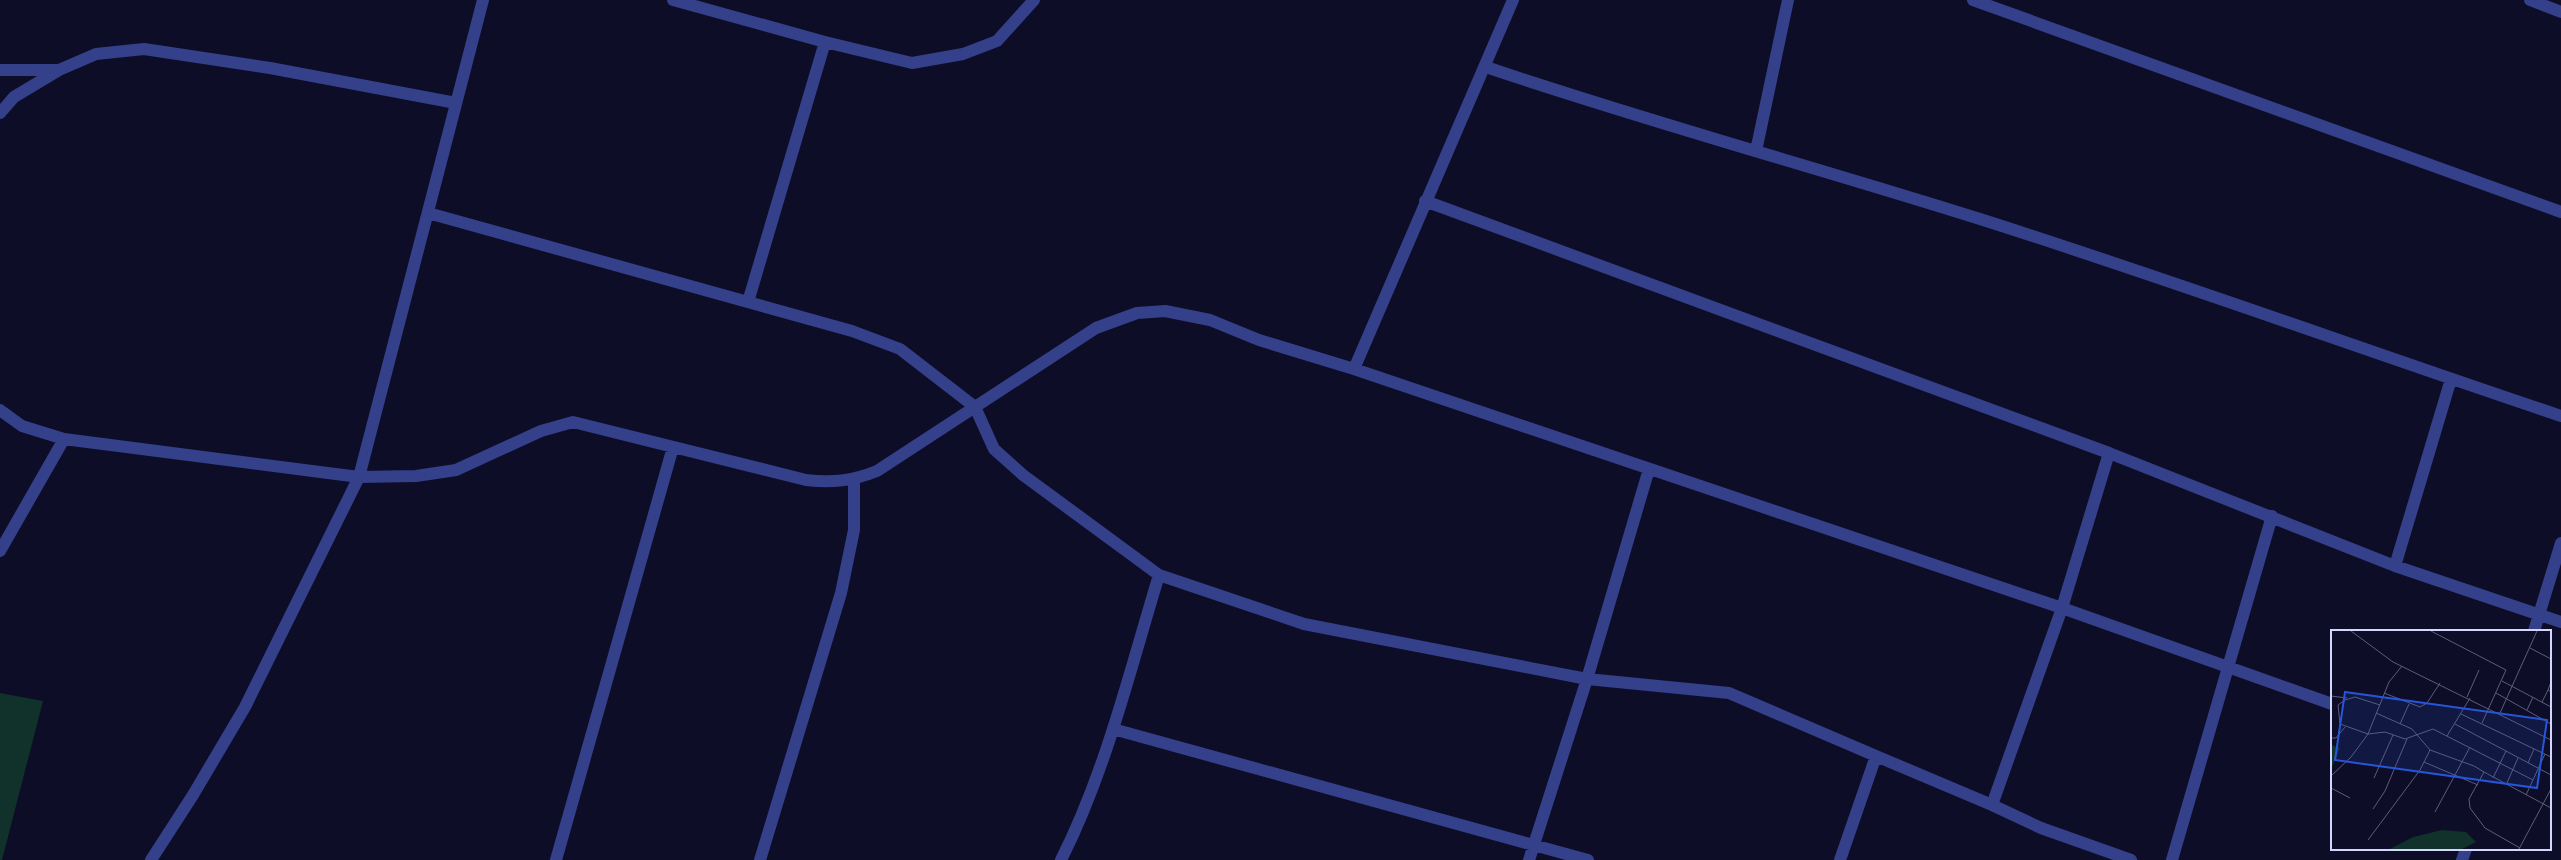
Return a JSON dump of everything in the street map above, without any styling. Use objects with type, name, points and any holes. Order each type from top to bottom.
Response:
[{"type":"street","points":[[151,860],[193,795],[245,706],[359,477],[483,0]]},
{"type":"street","points":[[673,0],[824,42],[912,63],[963,54],[997,41],[1034,0]]},
{"type":"street","points":[[1354,369],[1425,201],[1486,67],[1513,0]]},
{"type":"street","points":[[1756,151],[1788,0]]},
{"type":"street","points":[[1973,0],[2561,212]]},
{"type":"street","points":[[2530,0],[2560,10]]},
{"type":"street","points":[[748,302],[824,42]]},
{"type":"street","points":[[0,113],[14,97],[58,70],[96,54],[144,49],[270,68],[456,103]]},
{"type":"street","points":[[1486,67],[1673,128],[1756,151],[1980,220],[2561,416]]},
{"type":"street","points":[[0,70],[58,70]]},
{"type":"street","points":[[1425,201],[2109,453],[2272,516],[2395,566],[2561,622]]},
{"type":"street","points":[[428,214],[852,331],[900,349],[975,407],[994,449],[1023,475],[1159,575],[1304,624],[1587,679],[1729,692],[1876,756],[1992,804],[2041,828],[2130,860]]},
{"type":"street","points":[[0,410],[22,426],[64,439],[359,477],[416,476],[456,470],[535,434],[573,422],[806,480],[830,483],[854,480],[877,471],[1096,328],[1136,313],[1164,311],[1210,320],[1259,340],[1354,369],[2062,608],[2228,665],[2331,704]]},
{"type":"street","points":[[2395,566],[2451,379]]},
{"type":"street","points":[[0,550],[64,439]]},
{"type":"street","points":[[556,860],[673,447]]},
{"type":"street","points":[[1992,804],[2062,608],[2109,453]]},
{"type":"street","points":[[1529,860],[1587,679],[1649,469]]},
{"type":"street","points":[[760,860],[841,593],[854,530],[854,480]]},
{"type":"street","points":[[2172,860],[2272,516]]},
{"type":"street","points":[[2534,630],[2561,543]]},
{"type":"street","points":[[1061,860],[1074,834],[1112,729],[1159,575]]},
{"type":"street","points":[[1112,729],[1588,860]]},
{"type":"street","points":[[1840,860],[1876,756]]},
{"type":"street","points":[[2462,860],[2466,850]]},
{"type":"green space","points":[[0,693],[43,701],[2,860],[0,860]]}]
